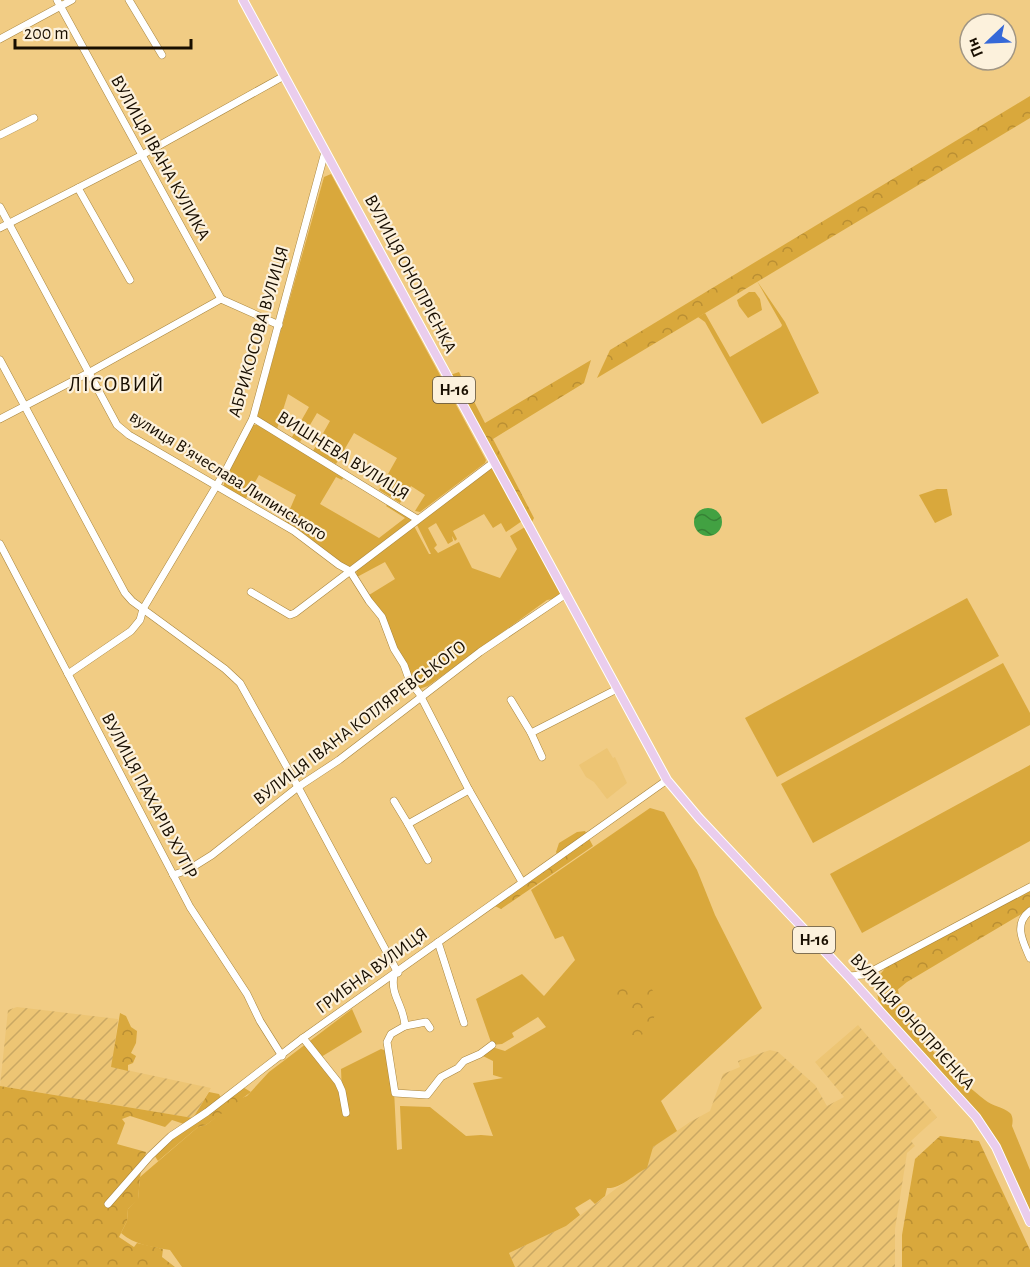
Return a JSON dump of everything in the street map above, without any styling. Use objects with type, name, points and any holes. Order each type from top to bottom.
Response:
[{"type":"main road","name":"ВУЛИЦЯ ОНОПРІЄНКА","points":[[243,0],[667,780],[699,818],[848,976],[982,1126],[1004,1163],[1030,1222]]},
{"type":"street","points":[[0,39],[58,3],[72,0]]},
{"type":"street","points":[[129,0],[162,55]]},
{"type":"street","name":"ВУЛИЦЯ ІВАНА КУЛИКА","points":[[58,3],[221,299]]},
{"type":"street","points":[[0,228],[142,155],[284,76]]},
{"type":"street","points":[[0,135],[34,118]]},
{"type":"street","name":"АБРИКОСОВА ВУЛИЦЯ","points":[[68,674],[131,631],[140,620],[143,609],[253,418],[325,152]]},
{"type":"street","points":[[78,188],[130,280]]},
{"type":"street","name":"вулиця Вʼячеслава Липинського","points":[[0,207],[117,425],[129,435],[215,487],[294,531],[339,566],[350,571],[382,617],[409,680],[522,882]]},
{"type":"street","points":[[0,419],[221,299],[279,326]]},
{"type":"street","points":[[0,360],[119,584],[132,601],[225,669],[240,683],[298,787],[396,974],[392,986],[404,1015],[405,1026]]},
{"type":"street","name":"ВИШНЕВА ВУЛИЦЯ","points":[[253,418],[417,519]]},
{"type":"street","name":"ВИШНЕВА ВУЛИЦЯ","points":[[251,592],[290,615],[295,613],[494,462]]},
{"type":"street","name":"ВУЛИЦЯ ПАХАРІВ ХУТІР","points":[[0,544],[190,907],[247,994],[260,1021],[282,1056]]},
{"type":"street","name":"ВУЛИЦЯ ІВАНА КОТЛЯРЕВСЬКОГО","points":[[173,875],[188,870],[212,855],[420,696],[566,594]]},
{"type":"street","points":[[531,733],[617,689]]},
{"type":"street","points":[[511,700],[531,733],[542,757]]},
{"type":"street","name":"ГРИБНА ВУЛИЦЯ","points":[[108,1204],[150,1156],[171,1136],[207,1112],[303,1038],[384,983],[438,942],[667,780]]},
{"type":"street","points":[[408,824],[469,790]]},
{"type":"street","points":[[394,801],[428,860]]},
{"type":"street","points":[[848,976],[863,975],[872,971],[1030,887]]},
{"type":"street","points":[[1030,911],[1021,920],[1019,928],[1030,958]]},
{"type":"street","points":[[438,942],[464,1023]]},
{"type":"street","points":[[384,983],[392,986]]},
{"type":"street","points":[[430,1028],[426,1023],[405,1026],[391,1034],[387,1042],[395,1093],[427,1095],[441,1077],[492,1045]]},
{"type":"street","points":[[303,1038],[338,1082],[346,1113]]},
{"type":"shaded area","points":[[607,748],[613,758],[615,757],[627,783],[607,799],[594,782],[586,777],[579,765]]},
{"type":"shaded area","points":[[17,1007],[118,1019],[112,1067],[211,1088],[193,1118],[0,1086],[8,1010]]},
{"type":"shaded area","points":[[858,1025],[937,1117],[911,1141],[915,1146],[907,1153],[895,1229],[895,1267],[515,1267],[509,1253],[566,1226],[637,1173],[653,1147],[710,1111],[723,1074],[740,1067],[738,1061],[770,1050],[778,1052],[815,1085],[827,1106],[844,1097],[815,1062]]},
{"type":"green space","points":[[1030,96],[1030,118],[597,378],[610,350]]},
{"type":"green space","points":[[331,174],[486,460],[420,512],[415,511],[425,495],[411,486],[400,503],[379,490],[397,458],[354,433],[336,464],[313,451],[330,421],[317,413],[300,442],[292,437],[309,407],[288,394],[277,429],[258,417],[324,177]]},
{"type":"green space","points":[[757,281],[785,322],[819,393],[762,424],[705,322],[698,317],[705,313],[730,357],[781,327],[782,325]]},
{"type":"green space","points":[[749,292],[755,292],[760,299],[762,310],[748,318],[737,300]]},
{"type":"green space","points":[[591,360],[584,383],[493,439],[534,518],[532,522],[450,375],[459,372],[485,423]]},
{"type":"green space","points":[[253,425],[266,430],[344,476],[342,480],[336,477],[320,504],[379,538],[405,518],[386,506],[388,504],[413,519],[351,566],[346,567],[284,523],[296,495],[259,475],[245,500],[224,487],[224,479]]},
{"type":"green space","points":[[491,466],[522,521],[506,532],[501,523],[493,528],[484,514],[453,531],[457,539],[455,541],[452,536],[453,541],[448,544],[436,523],[428,528],[437,545],[434,548],[438,553],[459,542],[472,568],[500,578],[517,549],[510,536],[525,527],[561,593],[547,600],[428,686],[419,689],[369,595],[395,579],[385,562],[357,577],[356,570],[414,526],[431,554],[417,525]]},
{"type":"green space","points":[[937,489],[947,489],[952,515],[935,523],[919,495]]},
{"type":"green space","points":[[967,598],[999,656],[777,777],[745,718]]},
{"type":"green space","points":[[1003,663],[1030,713],[1030,725],[813,843],[781,784]]},
{"type":"green space","points":[[1030,765],[1030,841],[862,933],[830,874]]},
{"type":"green space","points":[[650,808],[664,812],[697,870],[715,915],[762,1008],[661,1101],[677,1131],[653,1147],[647,1168],[622,1184],[607,1188],[605,1196],[595,1204],[590,1199],[575,1208],[580,1215],[566,1226],[509,1253],[515,1267],[182,1267],[170,1250],[138,1243],[121,1233],[127,1221],[128,1209],[138,1199],[140,1177],[198,1127],[206,1125],[239,1099],[247,1096],[269,1072],[352,1009],[362,1032],[321,1057],[342,1093],[341,1069],[381,1049],[387,1051],[394,1090],[397,1150],[402,1149],[400,1106],[430,1107],[466,1136],[493,1136],[473,1083],[503,1078],[493,1075],[493,1061],[483,1056],[492,1047],[505,1051],[546,1027],[538,1017],[512,1033],[514,1037],[502,1044],[492,1045],[476,999],[522,974],[544,996],[575,960],[563,936],[555,939],[531,890]]},
{"type":"green space","points":[[585,831],[593,846],[501,909],[495,906],[560,860],[556,852],[559,843],[577,832]]},
{"type":"green space","points":[[1030,891],[1030,909],[907,982],[886,999],[877,990],[878,977],[887,966]]},
{"type":"green space","points":[[624,987],[628,990],[651,988],[661,1008],[654,1017],[655,1029],[641,1035],[626,1033],[623,1027],[630,1021],[631,1014],[618,1013],[615,1006],[618,995],[609,995],[610,989]]},
{"type":"green space","points":[[898,989],[909,1019],[932,1050],[985,1100],[1011,1114],[1012,1126],[1030,1170],[1030,1210],[995,1137],[976,1111],[885,1011],[878,999],[877,990],[886,999]]},
{"type":"green space","points":[[120,1013],[126,1016],[131,1027],[137,1031],[136,1043],[131,1053],[136,1056],[133,1063],[128,1065],[128,1071],[111,1067]]},
{"type":"green space","points":[[0,1086],[193,1118],[209,1092],[219,1094],[222,1100],[241,1086],[251,1092],[206,1125],[198,1127],[158,1161],[153,1153],[187,1125],[172,1120],[165,1127],[130,1116],[122,1119],[125,1123],[117,1144],[146,1152],[140,1177],[138,1200],[128,1209],[127,1221],[119,1237],[134,1247],[137,1243],[163,1249],[162,1257],[175,1267],[0,1267]]},
{"type":"green space","points":[[940,1136],[979,1141],[1030,1250],[1030,1267],[902,1267],[902,1235],[915,1159]]},
{"type":"water","points":[[708,508],[718,512],[722,522],[718,532],[708,536],[698,532],[694,522],[698,512]]},
{"type":"district","name":"ЛІСОВИЙ","points":[[117,384]]}]
